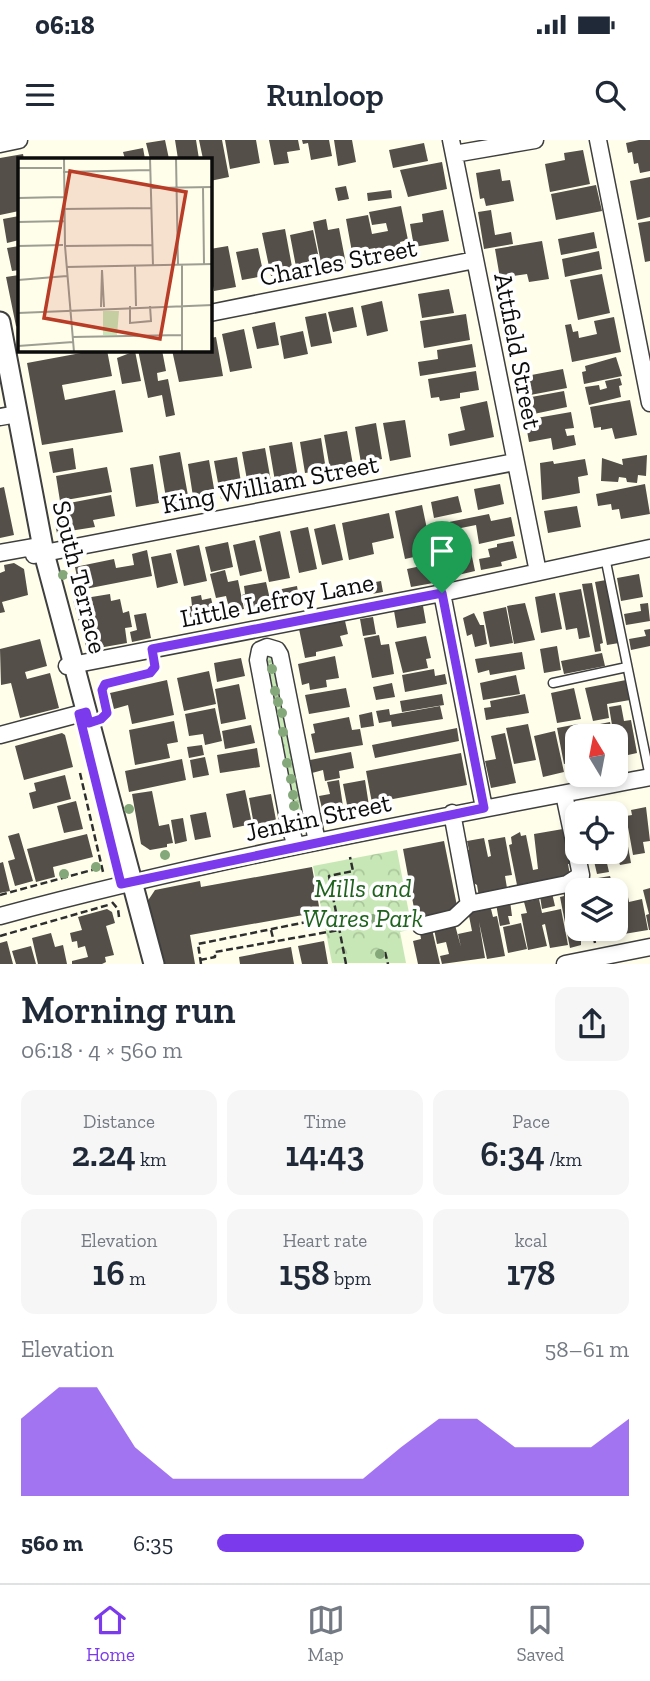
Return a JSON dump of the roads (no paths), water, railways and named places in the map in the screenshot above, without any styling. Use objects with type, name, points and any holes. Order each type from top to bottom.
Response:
[{"type":"street","points":[[0,144],[19,140]]},
{"type":"street","points":[[453,147],[535,140]]},
{"type":"street","points":[[598,140],[650,404]]},
{"type":"street","name":"Attfield Street","points":[[453,147],[538,572]]},
{"type":"street","name":"Charles Street","points":[[212,313],[475,260]]},
{"type":"street","name":"South Terrace","points":[[0,322],[8,349],[8,416]]},
{"type":"street","name":"South Terrace","points":[[0,381],[37,551],[85,716],[119,892],[143,964]]},
{"type":"street","name":"King William Street","points":[[0,554],[37,551],[515,462]]},
{"type":"street","name":"Little Lefroy Lane","points":[[70,666],[442,593],[650,548]]},
{"type":"street","points":[[442,593],[484,808]]},
{"type":"street","points":[[296,846],[289,824],[258,660],[260,650],[267,646],[277,650],[279,655],[317,842]]},
{"type":"street","points":[[0,735],[85,716]]},
{"type":"street","name":"Jenkin Street","points":[[0,916],[119,892],[296,846],[452,813],[650,777]]},
{"type":"street","points":[[421,926],[454,918],[469,904],[567,884],[580,875],[564,794]]},
{"type":"street","points":[[452,813],[469,904]]},
{"type":"street","name":"South Terrace","points":[[119,892],[154,964]]},
{"type":"street","points":[[565,964],[595,961],[650,947]]},
{"type":"lane","points":[[605,557],[650,777]]},
{"type":"lane","points":[[85,716],[101,719],[107,713],[102,690],[105,684],[153,671],[155,665],[152,649]]},
{"type":"lane","points":[[553,683],[627,667]]},
{"type":"park label","name":"Mills and Wares Park","points":[[363,903]]}]
